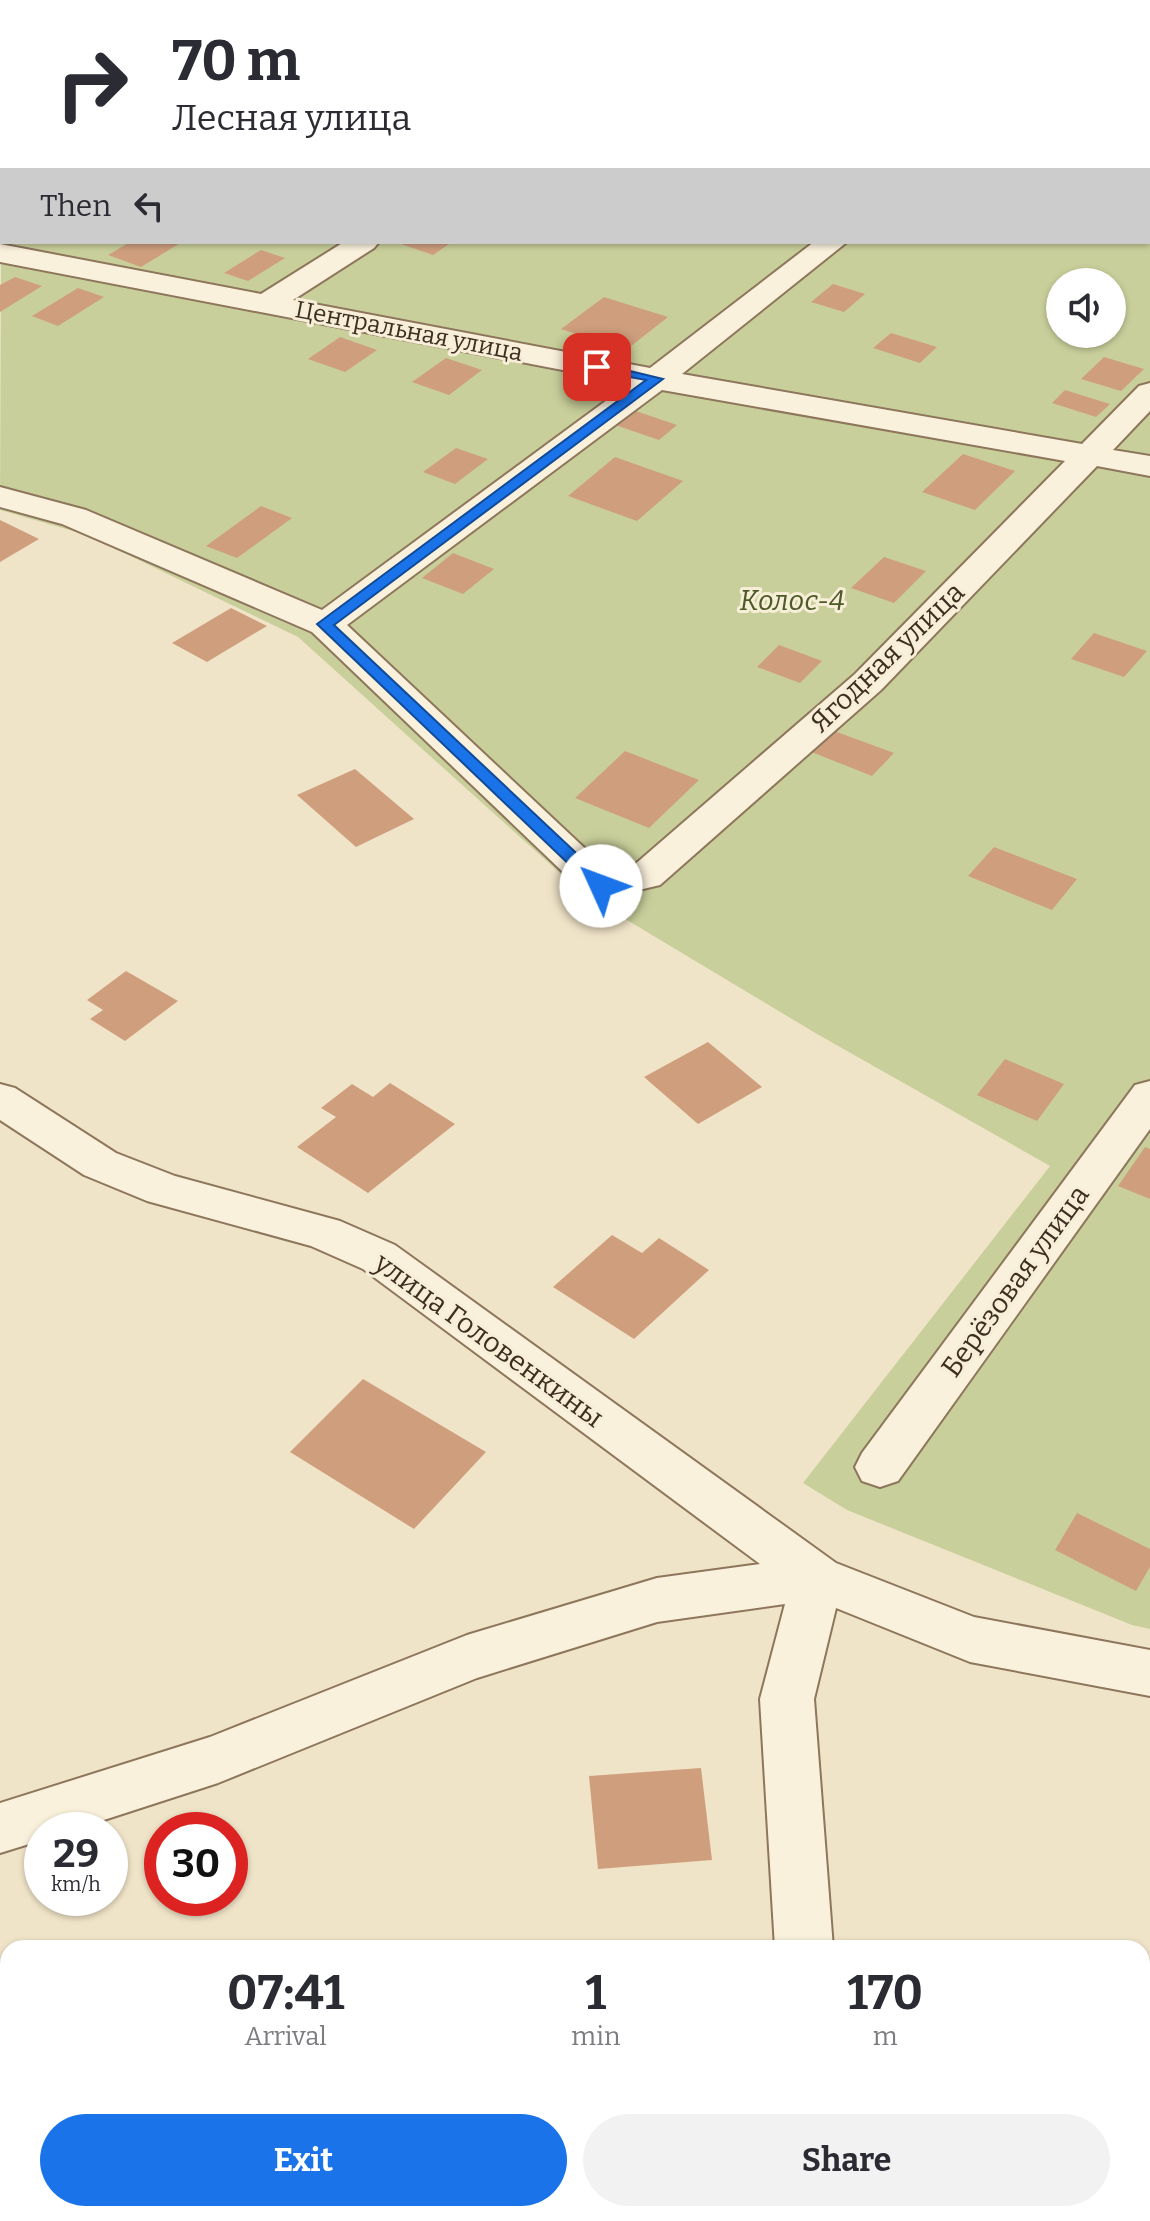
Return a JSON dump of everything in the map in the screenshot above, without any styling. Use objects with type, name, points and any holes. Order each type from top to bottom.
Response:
[{"type":"street","points":[[268,303],[361,244]]},
{"type":"street","points":[[0,497],[74,517],[325,624],[656,379],[829,244]]},
{"type":"street","name":"Центральная улица","points":[[0,253],[656,379],[1150,466]]},
{"type":"street","name":"Ягодная улица","points":[[325,624],[601,886],[646,876],[868,682],[1150,393]]},
{"type":"street","name":"Берёзовая улица","points":[[880,1467],[1150,1096]]},
{"type":"street","name":"улица Головенкины","points":[[0,1099],[100,1164],[163,1189],[324,1233],[379,1257],[818,1578],[970,1639],[1150,1673]]},
{"type":"street","points":[[0,1828],[218,1759],[467,1658],[657,1600],[818,1578],[787,1699],[803,1940]]},
{"type":"green space","name":"Колос-4","points":[[1,244],[1150,244],[1150,1629],[1132,1625],[847,1510],[803,1483],[1050,1166],[817,1034],[582,893],[298,637],[87,535],[0,510]]},
{"type":"building","points":[[127,244],[179,244],[141,267],[108,255]]},
{"type":"building","points":[[401,244],[449,244],[433,255]]},
{"type":"building","points":[[261,250],[285,258],[248,281],[224,273]]},
{"type":"building","points":[[15,277],[42,286],[0,312],[0,285]]},
{"type":"building","points":[[833,284],[865,294],[844,312],[811,302]]},
{"type":"building","points":[[78,288],[104,297],[58,326],[32,316]]},
{"type":"building","points":[[604,297],[668,317],[626,350],[561,329]]},
{"type":"building","points":[[891,333],[937,347],[920,363],[873,348]]},
{"type":"building","points":[[340,337],[377,350],[345,372],[308,359]]},
{"type":"building","points":[[1104,357],[1144,369],[1121,391],[1081,379]]},
{"type":"building","points":[[446,358],[482,370],[449,395],[412,382]]},
{"type":"building","points":[[1065,390],[1110,404],[1096,417],[1052,403]]},
{"type":"building","points":[[633,410],[677,425],[659,440],[615,425]]},
{"type":"building","points":[[456,448],[488,459],[455,484],[423,472]]},
{"type":"building","points":[[963,454],[1015,471],[975,510],[922,492]]},
{"type":"building","points":[[615,457],[683,481],[637,521],[568,496]]},
{"type":"building","points":[[261,506],[292,518],[237,558],[206,546]]},
{"type":"building","points":[[0,520],[39,539],[0,562]]},
{"type":"building","points":[[453,553],[494,569],[463,594],[422,578]]},
{"type":"building","points":[[884,557],[926,571],[894,603],[851,588]]},
{"type":"building","points":[[231,608],[267,626],[207,662],[172,643]]},
{"type":"building","points":[[1094,633],[1147,651],[1124,677],[1071,659]]},
{"type":"building","points":[[779,645],[822,661],[800,683],[757,667]]},
{"type":"building","points":[[826,728],[894,753],[872,776],[804,749]]},
{"type":"building","points":[[625,751],[699,780],[649,828],[575,798]]},
{"type":"building","points":[[355,769],[414,819],[356,847],[297,795]]},
{"type":"building","points":[[994,847],[1077,879],[1052,910],[968,876]]},
{"type":"building","points":[[126,971],[178,1001],[125,1041],[90,1019],[103,1010],[87,1000]]},
{"type":"building","points":[[708,1042],[762,1087],[698,1124],[644,1077]]},
{"type":"building","points":[[1005,1059],[1064,1084],[1037,1121],[977,1095]]},
{"type":"building","points":[[390,1083],[455,1124],[368,1193],[297,1147],[336,1117],[321,1108],[352,1084],[373,1097]]},
{"type":"building","points":[[1145,1147],[1150,1149],[1150,1199],[1118,1186]]},
{"type":"building","points":[[612,1235],[642,1253],[659,1238],[709,1270],[634,1339],[553,1287]]},
{"type":"building","points":[[363,1379],[486,1452],[414,1529],[290,1452]]},
{"type":"building","points":[[1077,1513],[1150,1549],[1150,1567],[1136,1591],[1055,1550]]},
{"type":"building","points":[[701,1768],[712,1860],[598,1869],[589,1776]]},
{"type":"route","points":[[597,367],[656,379],[325,624],[601,886]]}]
